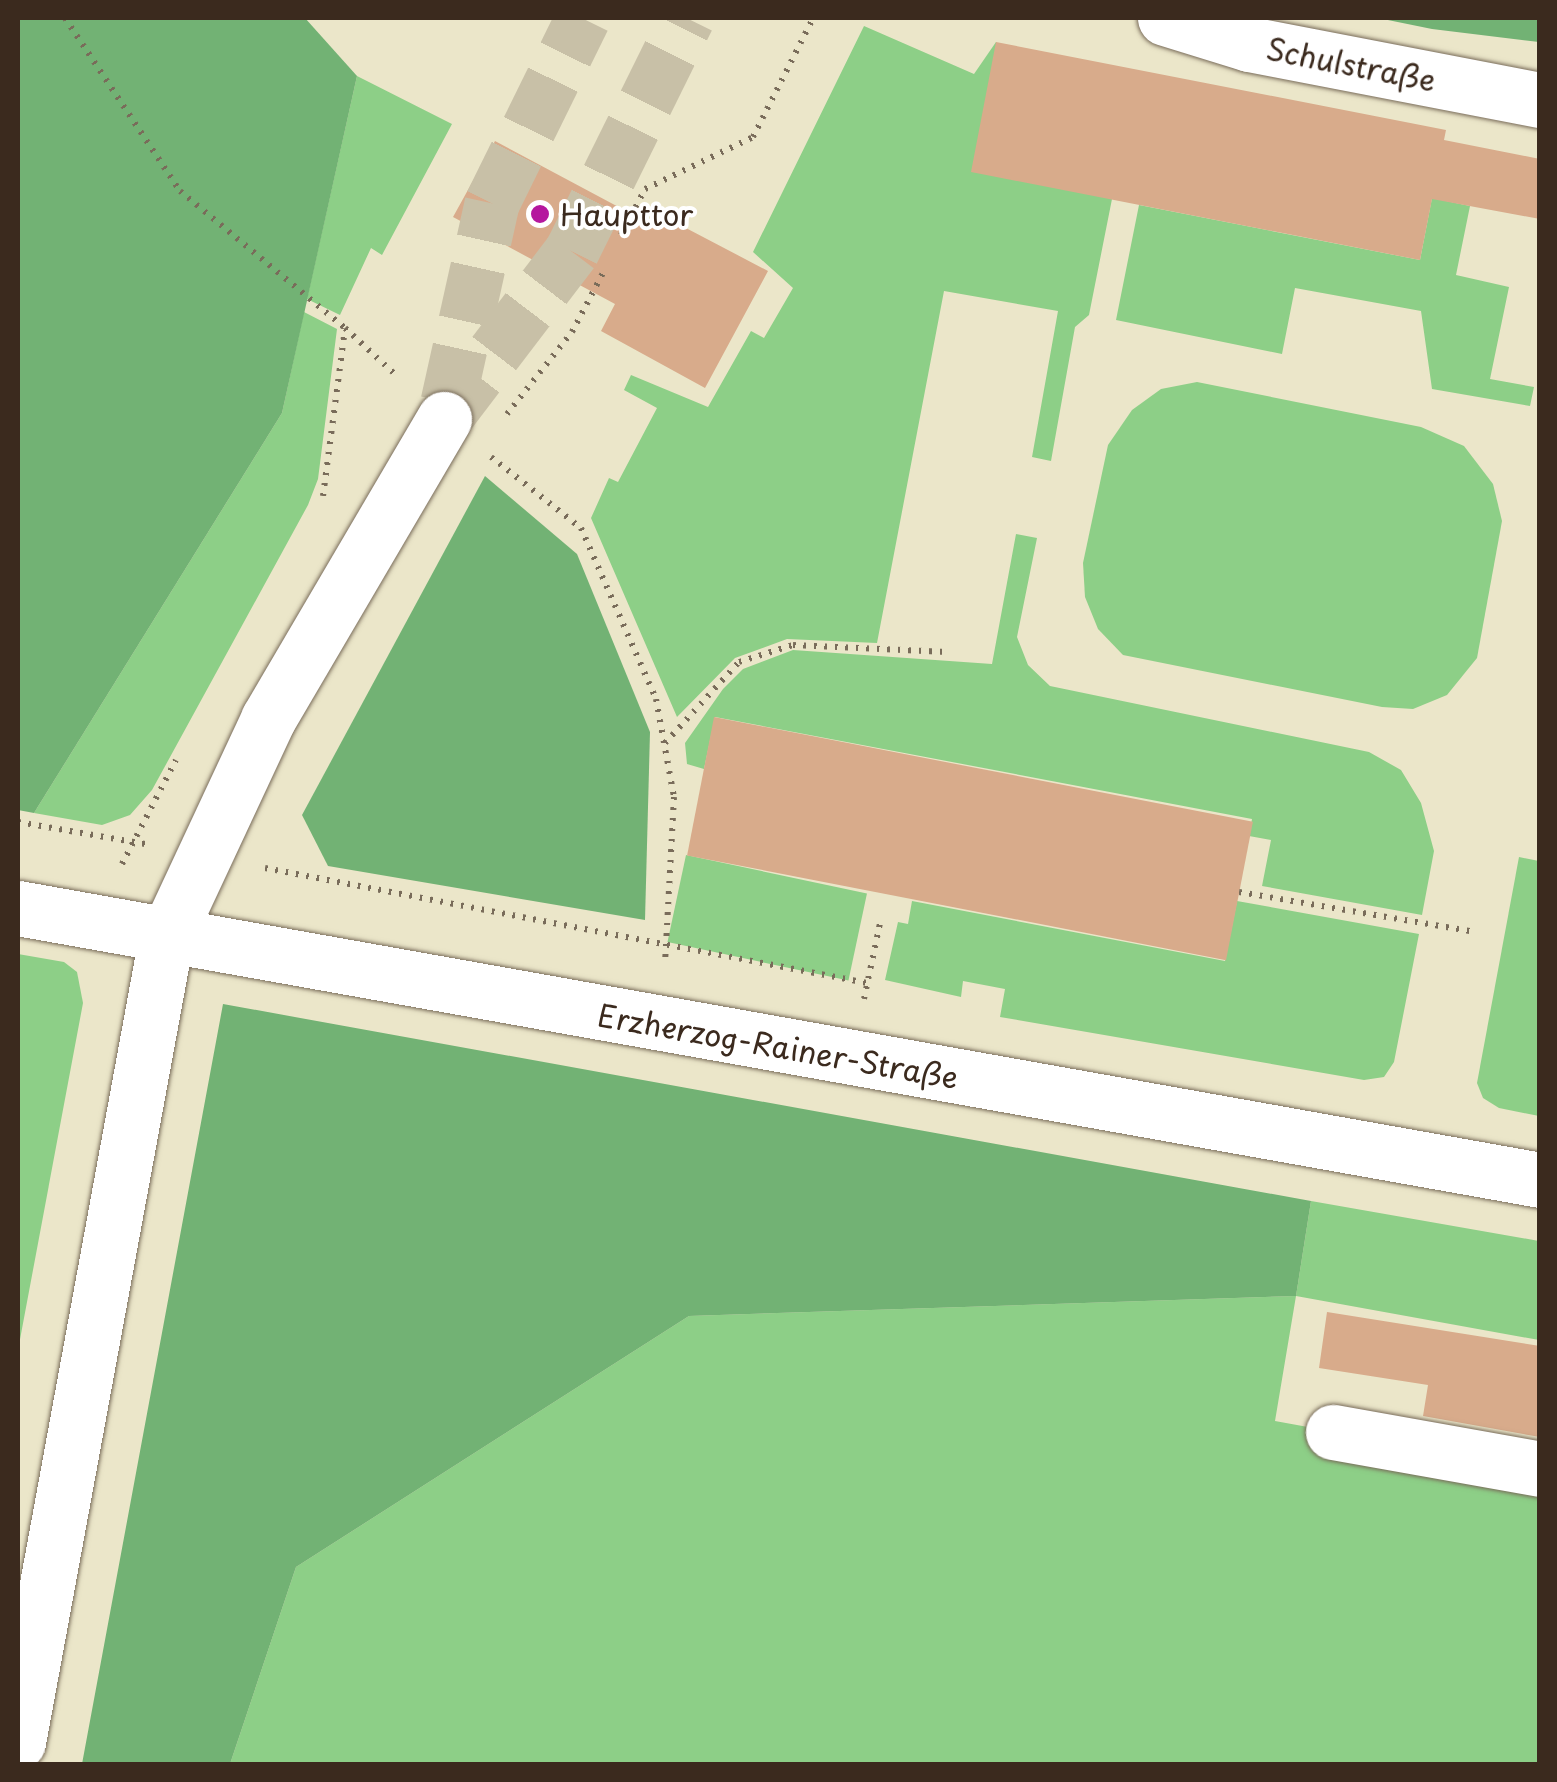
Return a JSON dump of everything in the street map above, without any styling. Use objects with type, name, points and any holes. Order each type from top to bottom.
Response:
[{"type":"street","name":"Schulstraße","points":[[1165,18],[1249,44],[1540,100]]},
{"type":"street","points":[[18,1742],[166,938],[268,718],[444,419]]},
{"type":"street","name":"Erzherzog-Rainer-Straße","points":[[18,908],[166,938],[1540,1180]]},
{"type":"street","points":[[1333,1432],[1540,1469]]},
{"type":"path","points":[[64,18],[180,191],[345,328]]},
{"type":"path","points":[[621,235],[645,189],[753,137],[813,18]]},
{"type":"path","points":[[444,419],[580,528],[656,700],[674,797],[668,948],[656,1024]]},
{"type":"path","points":[[664,744],[739,662],[793,645],[947,652]]},
{"type":"path","points":[[18,822],[868,984]]},
{"type":"path","points":[[1239,892],[1476,932]]},
{"type":"path","points":[[852,1059],[881,918]]},
{"type":"green space","points":[[18,18],[305,18],[357,76],[282,413],[34,813],[18,810]]},
{"type":"green space","points":[[1378,18],[1539,18],[1539,42],[1432,29]]},
{"type":"green space","points":[[864,26],[974,74],[996,42],[1112,199],[1089,315],[1075,327],[1051,461],[1032,457],[1058,311],[944,291],[877,643],[787,639],[735,658],[677,717],[591,518],[609,478],[618,482],[657,408],[624,390],[631,375],[708,407],[751,331],[764,338],[793,288],[753,252]]},
{"type":"green space","points":[[357,76],[452,124],[382,255],[371,248],[340,315],[307,299]]},
{"type":"green space","points":[[1432,198],[1470,206],[1456,275],[1509,287],[1490,379],[1534,387],[1530,406],[1432,389],[1421,311],[1295,288],[1282,354],[1116,320],[1139,205],[1420,260]]},
{"type":"green space","points":[[304,312],[337,329],[318,479],[308,505],[152,790],[130,815],[102,825],[34,813],[282,413]]},
{"type":"green space","points":[[1197,382],[1421,427],[1464,446],[1493,484],[1502,521],[1477,658],[1447,695],[1413,709],[1382,707],[1123,655],[1098,629],[1085,597],[1083,563],[1108,445],[1132,410],[1161,389]]},
{"type":"green space","points":[[485,476],[577,554],[650,732],[645,920],[328,866],[302,815]]},
{"type":"green space","points":[[1016,534],[1037,538],[1017,637],[1028,665],[1050,686],[1369,752],[1401,770],[1421,803],[1434,851],[1422,915],[1262,886],[1271,840],[1249,836],[1252,819],[715,717],[704,769],[687,764],[685,743],[723,689],[743,669],[793,650],[992,664]]},
{"type":"green space","points":[[686,855],[867,893],[848,981],[667,942]]},
{"type":"green space","points":[[1519,857],[1539,861],[1539,1116],[1499,1108],[1483,1098],[1477,1083]]},
{"type":"green space","points":[[912,901],[1225,961],[1237,901],[1419,934],[1394,1062],[1384,1077],[1364,1080],[1000,1017],[1005,989],[963,981],[961,997],[885,980],[898,922],[908,924]]},
{"type":"green space","points":[[18,954],[64,962],[77,972],[83,1003],[18,1350]]},
{"type":"green space","points":[[223,1004],[1311,1201],[1296,1296],[689,1316],[296,1567],[230,1764],[82,1764]]},
{"type":"green space","points":[[1311,1201],[1539,1241],[1539,1340],[1296,1296]]},
{"type":"green space","points":[[1296,1296],[1275,1421],[1539,1469],[1539,1764],[230,1764],[296,1567],[689,1316]]},
{"type":"building","points":[[996,42],[1446,130],[1444,140],[1540,159],[1540,219],[1432,199],[1420,260],[971,172]]},
{"type":"building","points":[[495,141],[656,227],[663,216],[768,271],[705,388],[601,331],[615,304],[453,217]]},
{"type":"building","points":[[714,717],[1253,822],[1226,960],[687,855]]},
{"type":"building","points":[[1327,1312],[1540,1346],[1540,1437],[1423,1416],[1428,1385],[1319,1368]]},
{"type":"tunnel","points":[[448,402],[492,203],[583,18]]},
{"type":"tunnel","points":[[444,419],[572,251],[687,18]]},
{"type":"place","name":"Haupttor","points":[[540,214]]}]
